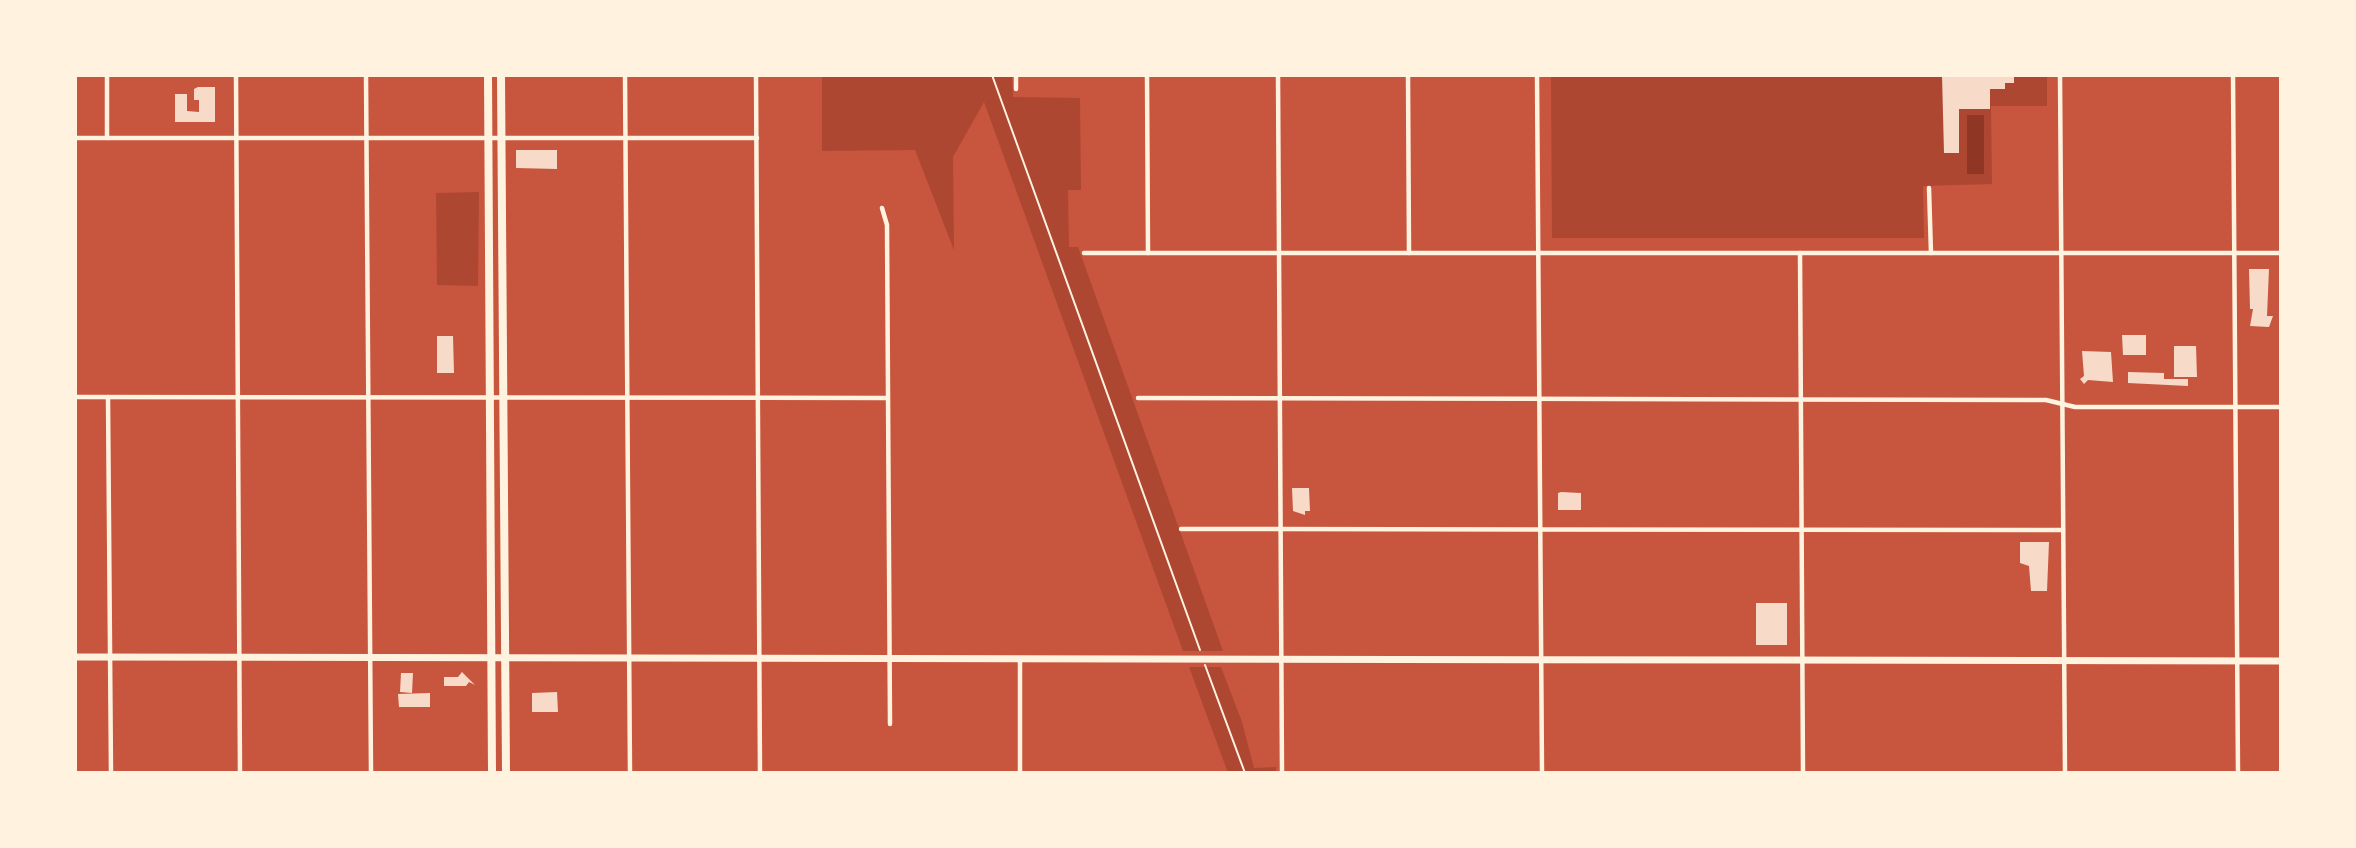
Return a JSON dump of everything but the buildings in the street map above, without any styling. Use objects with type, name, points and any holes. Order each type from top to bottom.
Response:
[{"type":"main road","points":[[488,75],[492,773]]},
{"type":"main road","points":[[501,75],[506,773]]},
{"type":"main road","points":[[75,657],[2281,661]]},
{"type":"street","points":[[107,75],[107,138]]},
{"type":"street","points":[[236,75],[240,773]]},
{"type":"street","points":[[366,75],[371,773]]},
{"type":"street","points":[[625,75],[630,773]]},
{"type":"street","points":[[756,75],[760,773]]},
{"type":"street","points":[[1016,75],[1016,89]]},
{"type":"street","points":[[1147,75],[1149,253]]},
{"type":"street","points":[[1278,75],[1282,773]]},
{"type":"street","points":[[1408,75],[1409,253]]},
{"type":"street","points":[[1537,75],[1542,773]]},
{"type":"street","points":[[2060,75],[2065,773]]},
{"type":"street","points":[[2233,75],[2238,773]]},
{"type":"street","points":[[75,138],[757,138]]},
{"type":"street","points":[[1929,188],[1931,253]]},
{"type":"street","points":[[882,208],[887,225],[890,724]]},
{"type":"street","points":[[1084,253],[2281,253]]},
{"type":"street","points":[[1800,253],[1804,773]]},
{"type":"street","points":[[75,397],[887,398]]},
{"type":"street","points":[[108,397],[111,773]]},
{"type":"street","points":[[1138,398],[2046,400],[2075,407],[2281,407]]},
{"type":"street","points":[[1181,529],[2063,530]]},
{"type":"street","points":[[1020,659],[1020,773]]},
{"type":"path","points":[[992,75],[1199,649]]},
{"type":"path","points":[[1206,668],[1245,773]]},
{"type":"shaded area","points":[[822,75],[1012,75],[1013,97],[1080,98],[1081,190],[1068,190],[1069,247],[1078,247],[1223,651],[1183,651],[984,102],[953,157],[954,250],[915,150],[822,151]]},
{"type":"shaded area","points":[[1551,75],[2047,75],[2047,106],[1991,106],[1992,184],[1923,186],[1924,238],[1552,238]]},
{"type":"shaded area","points":[[1967,115],[1984,115],[1984,174],[1967,174]]},
{"type":"shaded area","points":[[479,192],[478,286],[437,285],[436,193]]},
{"type":"shaded area","points":[[1189,667],[1221,667],[1242,722],[1254,768],[1276,767],[1276,773],[1228,773]]}]
